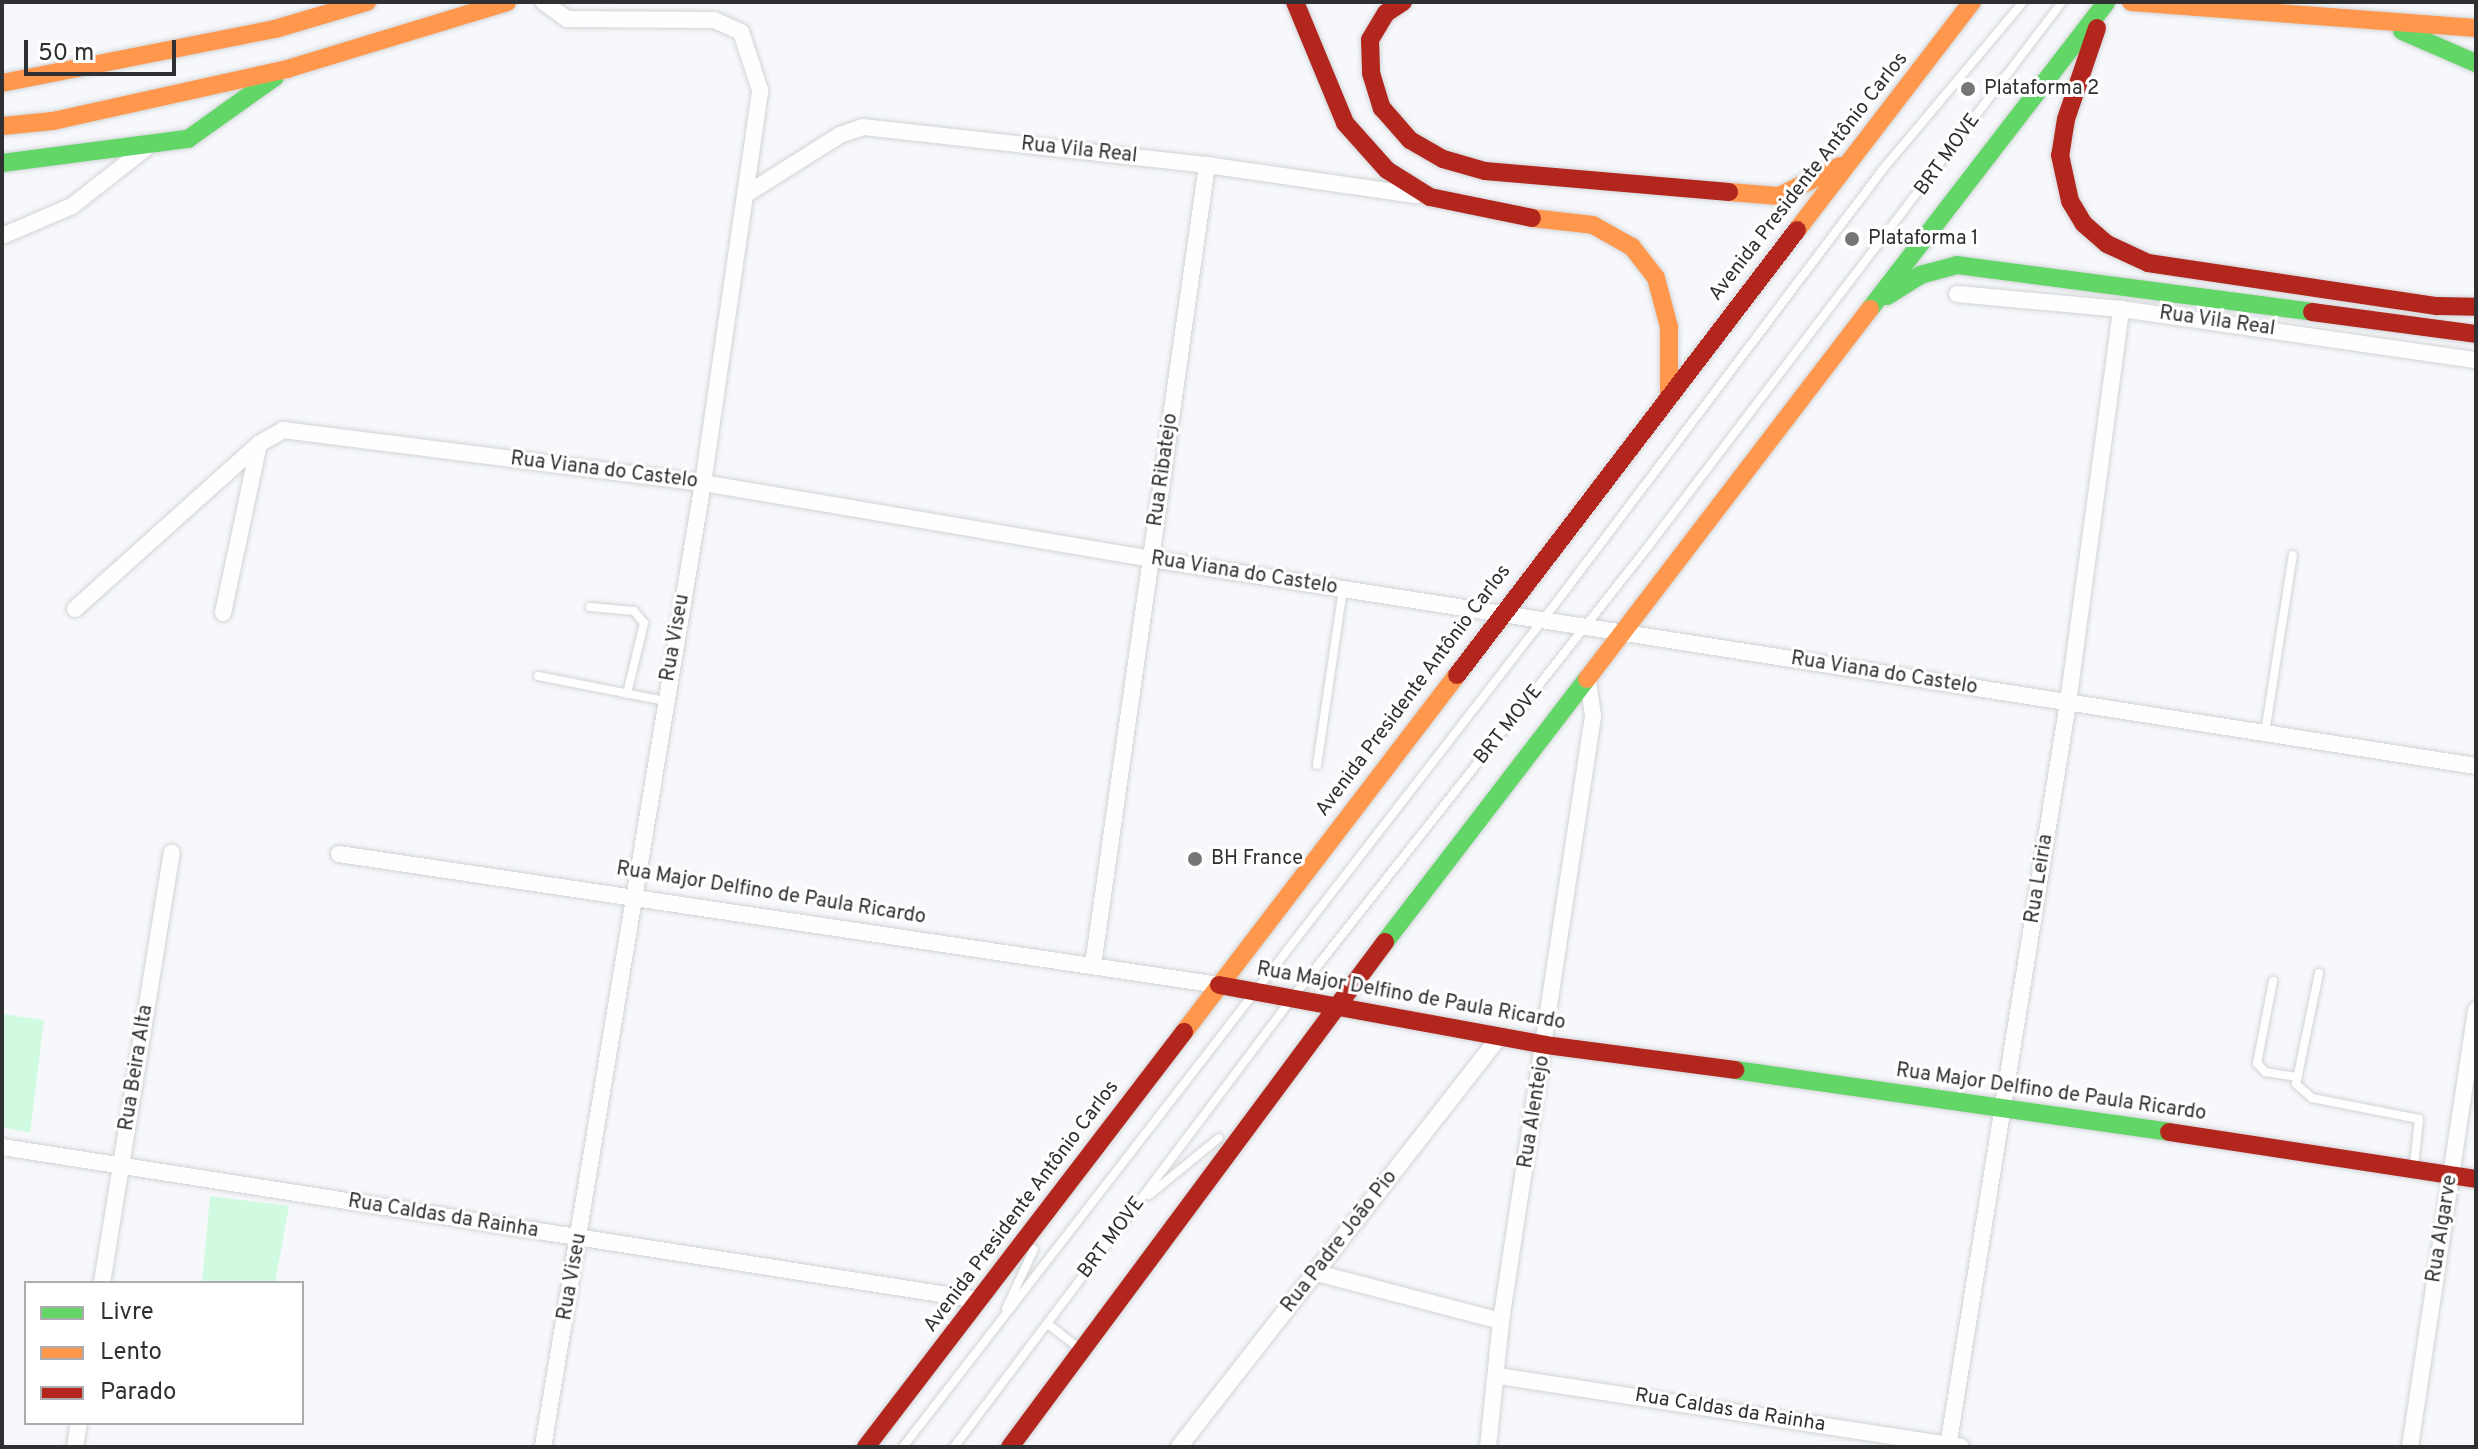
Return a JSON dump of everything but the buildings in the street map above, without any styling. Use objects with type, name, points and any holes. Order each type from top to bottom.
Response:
[{"type":"main road","points":[[2,83],[47,78],[259,32],[367,2]]},
{"type":"main road","points":[[2,126],[53,121],[287,69],[507,2]]},
{"type":"main road","points":[[1295,2],[1345,123],[1387,170],[1430,197],[1487,212],[1593,225],[1632,247],[1656,278],[1669,327],[1669,395]]},
{"type":"main road","points":[[1403,2],[1386,13],[1370,40],[1371,73],[1382,108],[1410,140],[1443,159],[1485,171],[1779,196],[1849,161]]},
{"type":"main road","name":"Avenida Presidente Antônio Carlos","points":[[866,1447],[1502,612],[1972,2]]},
{"type":"main road","points":[[2106,2],[2066,119],[2060,155],[2070,201],[2095,235],[2148,263],[2437,306],[2476,307]]},
{"type":"main road","points":[[1010,1447],[1259,1106],[1588,682],[1620,633],[2106,2]]},
{"type":"main road","points":[[2131,2],[2476,28]]},
{"type":"main road","points":[[2374,20],[2476,63]]},
{"type":"main road","points":[[2,163],[188,139],[287,69]]},
{"type":"main road","points":[[1869,308],[1920,275],[1957,265],[2476,334]]},
{"type":"main road","name":"Rua Major Delfino de Paula Ricardo","points":[[1219,985],[1546,1045],[2003,1106],[2476,1179]]},
{"type":"street","name":"Rua Viseu","points":[[543,1447],[703,483],[760,90],[741,32],[714,20],[567,19],[544,2]]},
{"type":"street","name":"Rua Vila Real","points":[[745,195],[840,135],[863,127],[1207,165],[1430,197]]},
{"type":"street","points":[[2,236],[72,206],[151,144]]},
{"type":"street","name":"Rua Ribatejo","points":[[1093,965],[1207,165]]},
{"type":"street","name":"Rua Vila Real","points":[[1957,294],[2121,309],[2476,360]]},
{"type":"street","name":"Rua Leiria","points":[[1953,1446],[2003,1106],[2068,703],[2121,309]]},
{"type":"street","name":"Rua Viana do Castelo","points":[[75,609],[259,444],[283,430],[703,483],[1151,559],[2476,766]]},
{"type":"street","points":[[223,613],[259,444]]},
{"type":"street","name":"Rua Alentejo","points":[[1488,1447],[1499,1376],[1501,1321],[1546,1045],[1593,716],[1588,682]]},
{"type":"street","name":"Rua Beira Alta","points":[[102,1281],[172,853]]},
{"type":"street","name":"Rua Major Delfino de Paula Ricardo","points":[[339,854],[633,894],[1219,985]]},
{"type":"street","name":"Rua Algarve","points":[[2410,1447],[2476,1010]]},
{"type":"street","name":"Rua Padre João Pio","points":[[1179,1447],[1500,1036]]},
{"type":"street","name":"Rua Caldas da Rainha","points":[[2,1147],[979,1300]]},
{"type":"street","points":[[1317,1273],[1501,1321]]},
{"type":"street","name":"Rua Caldas da Rainha","points":[[1499,1376],[1953,1446]]},
{"type":"street","points":[[75,1447],[79,1425]]},
{"type":"lane","name":"BRT MOVE","points":[[903,1447],[1256,991],[1883,169],[2023,2]]},
{"type":"lane","name":"BRT MOVE","points":[[954,1447],[1293,997],[1588,625],[2062,2]]},
{"type":"lane","points":[[2264,733],[2293,555]]},
{"type":"lane","points":[[1317,765],[1343,589]]},
{"type":"lane","points":[[590,607],[634,611],[644,623],[627,694]]},
{"type":"lane","points":[[538,676],[665,701]]},
{"type":"lane","points":[[2319,973],[2296,1084],[2312,1098],[2419,1119],[2414,1170]]},
{"type":"lane","points":[[2273,981],[2257,1063],[2265,1072],[2298,1077]]},
{"type":"lane","points":[[1235,1126],[1259,1106]]},
{"type":"lane","points":[[1139,1203],[1223,1135]]},
{"type":"lane","name":"BRT MOVE","points":[[1000,1322],[1060,1194]]},
{"type":"lane","points":[[1048,1324],[1081,1349]]},
{"type":"green space","points":[[2,1014],[44,1020],[30,1133],[2,1127]]},
{"type":"green space","points":[[210,1196],[289,1206],[275,1281],[202,1281]]},
{"type":"traffic: fast","points":[[1870,309],[2106,2]]},
{"type":"traffic: fast","points":[[2402,31],[2476,63]]},
{"type":"traffic: fast","points":[[2,163],[188,139],[275,77]]},
{"type":"traffic: fast","points":[[1887,296],[1920,275],[1957,265],[2312,312]]},
{"type":"traffic: fast","points":[[1385,942],[1587,679]]},
{"type":"traffic: fast","points":[[1735,1070],[2169,1132]]},
{"type":"traffic: slow","points":[[2,83],[275,29],[367,2]]},
{"type":"traffic: slow","points":[[2,126],[53,121],[287,69],[507,2]]},
{"type":"traffic: slow","points":[[1797,230],[1972,2]]},
{"type":"traffic: slow","points":[[2131,2],[2476,28]]},
{"type":"traffic: slow","points":[[1729,192],[1779,196],[1840,166]]},
{"type":"traffic: slow","points":[[1532,218],[1593,225],[1632,247],[1656,278],[1669,327],[1669,395]]},
{"type":"traffic: slow","points":[[1587,679],[1870,309]]},
{"type":"traffic: slow","points":[[1184,1032],[1457,675]]},
{"type":"traffic: jam","points":[[1295,2],[1345,123],[1387,170],[1430,197],[1532,218]]},
{"type":"traffic: jam","points":[[1403,2],[1386,13],[1370,40],[1371,73],[1382,108],[1410,140],[1443,159],[1485,171],[1729,192]]},
{"type":"traffic: jam","points":[[2097,28],[2066,119],[2060,155],[2070,201],[2084,224],[2107,244],[2148,263],[2437,306],[2476,307]]},
{"type":"traffic: jam","points":[[1457,675],[1797,230]]},
{"type":"traffic: jam","points":[[2312,312],[2476,334]]},
{"type":"traffic: jam","points":[[1010,1447],[1385,942]]},
{"type":"traffic: jam","points":[[1219,985],[1546,1045],[1735,1070]]},
{"type":"traffic: jam","points":[[866,1447],[1184,1032]]},
{"type":"traffic: jam","points":[[2169,1132],[2476,1179]]},
{"type":"place","name":"Plataforma 2","points":[[1968,89]]},
{"type":"place","name":"Plataforma 1","points":[[1852,239]]},
{"type":"place","name":"BH France","points":[[1195,859]]}]
